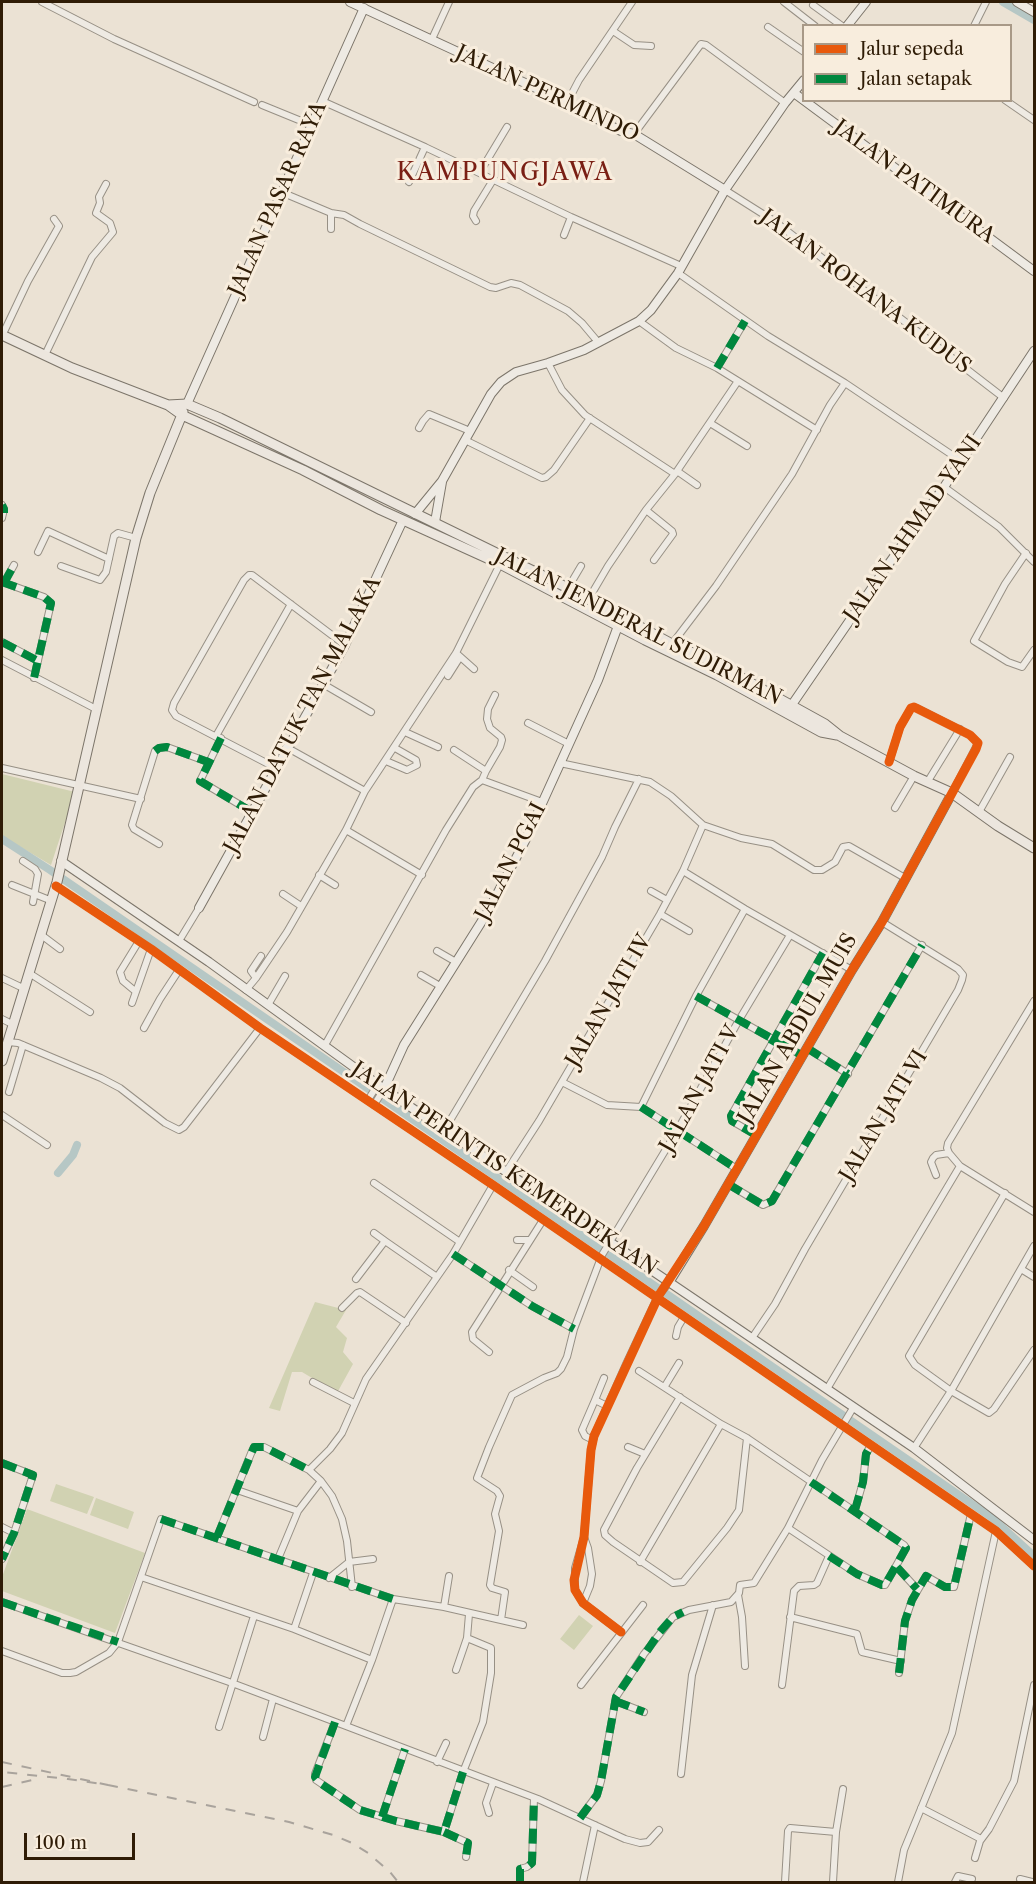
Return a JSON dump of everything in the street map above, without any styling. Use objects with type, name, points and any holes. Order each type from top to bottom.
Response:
[{"type":"main road","points":[[350,2],[364,8]]},
{"type":"main road","points":[[849,24],[866,2]]},
{"type":"main road","points":[[1017,2],[1034,12]]},
{"type":"main road","name":"JALAN PERMINDO","points":[[364,8],[567,103],[621,131],[634,134],[725,190]]},
{"type":"main road","name":"JALAN PASAR RAYA","points":[[187,404],[364,8]]},
{"type":"main road","points":[[415,513],[442,481],[491,394],[501,382],[516,372],[548,363],[598,342],[639,321],[663,295],[725,190],[802,83]]},
{"type":"main road","name":"JALAN PATIMURA","points":[[794,93],[802,99]]},
{"type":"main road","name":"JALAN PATIMURA","points":[[806,102],[1035,271]]},
{"type":"main road","points":[[2,336],[101,380],[168,405],[182,415],[500,564],[618,626],[789,709]]},
{"type":"main road","name":"JALAN AHMAD YANI","points":[[789,709],[944,487],[1035,351]]},
{"type":"main road","points":[[2,1061],[57,884],[136,538],[150,493],[187,404],[168,405]]},
{"type":"main road","name":"JALAN JENDERAL SUDIRMAN","points":[[187,404],[435,522],[568,588],[672,644],[705,658],[789,709],[825,724],[840,736],[914,776],[952,793],[1035,848]]},
{"type":"main road","points":[[435,522],[442,481]]},
{"type":"main road","name":"JALAN DATUK TAN MALAKA","points":[[200,908],[286,747],[345,645],[404,520]]},
{"type":"main road","name":"JALAN PGAI","points":[[380,1088],[491,904],[525,841],[598,680],[618,626]]},
{"type":"main road","name":"JALAN ABDUL MUIS","points":[[668,1283],[882,922],[952,793]]},
{"type":"main road","name":"JALAN PERINTIS KEMERDEKAAN","points":[[61,863],[179,941],[380,1088],[445,1129],[609,1245],[827,1389],[852,1410],[914,1448],[1035,1540]]},
{"type":"street","points":[[42,2],[114,39],[254,102]]},
{"type":"street","points":[[432,39],[449,2]]},
{"type":"street","points":[[567,103],[579,80],[632,2]]},
{"type":"street","points":[[784,2],[812,24]]},
{"type":"street","points":[[975,24],[986,2]]},
{"type":"street","points":[[813,5],[839,24]]},
{"type":"street","points":[[768,27],[802,51]]},
{"type":"street","points":[[613,31],[634,45],[651,46]]},
{"type":"street","points":[[634,134],[701,44],[706,45],[786,103]]},
{"type":"street","points":[[322,101],[480,172],[679,269],[745,321],[845,383],[961,461]]},
{"type":"street","points":[[1008,102],[1035,120]]},
{"type":"street","points":[[265,106],[311,125]]},
{"type":"street","points":[[480,172],[507,127]]},
{"type":"street","points":[[409,182],[425,147]]},
{"type":"street","points":[[476,220],[473,216],[474,211],[494,180]]},
{"type":"street","points":[[45,355],[92,257],[113,232],[110,222],[96,213],[100,202],[99,197],[106,184]]},
{"type":"street","name":"JALAN ROHANA KUDUS","points":[[725,190],[774,221],[1004,398]]},
{"type":"street","points":[[281,192],[331,213],[344,214],[490,287],[501,287],[510,283],[520,285],[568,311],[598,342]]},
{"type":"street","points":[[331,213],[332,229]]},
{"type":"street","points":[[564,235],[571,218]]},
{"type":"street","points":[[2,336],[28,281],[59,226],[54,219]]},
{"type":"street","points":[[639,321],[676,348],[717,368],[817,430]]},
{"type":"street","points":[[717,368],[745,321]]},
{"type":"street","points":[[548,363],[554,378],[567,397],[590,418],[698,485]]},
{"type":"street","points":[[588,600],[646,510],[676,473],[738,381]]},
{"type":"street","points":[[672,644],[716,586],[792,474],[845,383]]},
{"type":"street","points":[[419,428],[429,414],[470,431]]},
{"type":"street","points":[[465,440],[542,478],[555,470],[590,418]]},
{"type":"street","points":[[710,423],[747,446]]},
{"type":"street","points":[[944,487],[999,527],[1035,562]]},
{"type":"street","points":[[2,506],[4,509],[2,518]]},
{"type":"street","points":[[646,510],[673,534],[654,560]]},
{"type":"street","points":[[38,552],[48,531],[109,559]]},
{"type":"street","points":[[61,566],[100,580],[106,572],[116,534],[136,538]]},
{"type":"street","points":[[1026,554],[1000,593],[974,641],[1008,662],[1022,667],[1035,650]]},
{"type":"street","points":[[448,676],[500,564]]},
{"type":"street","points":[[14,565],[3,582],[50,601],[34,678]]},
{"type":"street","points":[[568,588],[581,566]]},
{"type":"street","points":[[276,768],[176,716],[172,710],[174,703],[246,577],[252,576],[345,645]]},
{"type":"street","points":[[252,812],[201,783],[200,778],[218,737],[291,604]]},
{"type":"street","points":[[2,642],[38,662]]},
{"type":"street","points":[[458,655],[474,669]]},
{"type":"street","points":[[246,990],[301,906],[346,830],[365,791],[458,655]]},
{"type":"street","points":[[2,660],[96,710]]},
{"type":"street","points":[[323,684],[371,712]]},
{"type":"street","points":[[325,1046],[446,830],[473,787],[482,780],[501,747],[502,740],[490,728],[487,719],[488,709],[495,695]]},
{"type":"street","points":[[890,762],[900,727],[911,708],[917,708],[960,729],[978,743],[952,793]]},
{"type":"street","points":[[528,723],[569,744]]},
{"type":"street","points":[[928,781],[960,729]]},
{"type":"street","points":[[405,732],[438,747]]},
{"type":"street","points":[[159,844],[133,827],[136,808],[156,751],[166,747],[208,762]]},
{"type":"street","points":[[286,747],[365,791]]},
{"type":"street","points":[[386,762],[407,770],[417,765],[416,760],[395,748]]},
{"type":"street","points":[[454,750],[486,771]]},
{"type":"street","points":[[979,812],[1010,757]]},
{"type":"street","points":[[560,763],[656,784],[703,825],[741,838],[772,844],[814,870],[822,870],[835,862],[843,847],[849,846],[905,878]]},
{"type":"street","points":[[2,768],[141,799]]},
{"type":"street","points":[[895,808],[914,776]]},
{"type":"street","points":[[482,780],[542,802]]},
{"type":"street","points":[[445,1129],[551,951],[602,857],[639,780]]},
{"type":"street","name":"JALAN JATI IV","points":[[506,1172],[562,1082],[660,914],[683,871],[703,825]]},
{"type":"street","points":[[346,830],[422,875]]},
{"type":"street","points":[[23,861],[35,869],[38,874],[33,902]]},
{"type":"street","points":[[683,871],[852,970]]},
{"type":"street","points":[[319,875],[335,885]]},
{"type":"street","points":[[57,884],[260,1028],[372,1100],[543,1220],[601,1257],[684,1317],[842,1423],[996,1531],[1035,1566]]},
{"type":"street","points":[[12,885],[52,901]]},
{"type":"street","points":[[651,891],[667,900]]},
{"type":"street","points":[[283,894],[301,906]]},
{"type":"street","points":[[179,941],[200,908]]},
{"type":"street","points":[[641,1107],[696,996],[745,909]]},
{"type":"street","points":[[660,914],[689,931]]},
{"type":"street","name":"JALAN JATI VI","points":[[752,1338],[775,1304],[958,990],[963,975],[958,969],[922,945],[882,922]]},
{"type":"street","points":[[40,934],[60,950]]},
{"type":"street","name":"JALAN JATI V","points":[[501,1620],[505,1592],[492,1588],[490,1585],[499,1531],[495,1514],[500,1496],[497,1491],[479,1481],[477,1475],[512,1395],[561,1369],[601,1257],[790,935]]},
{"type":"street","points":[[135,991],[123,981],[120,972],[139,941]]},
{"type":"street","points":[[728,1184],[763,1205],[769,1204],[848,1074],[922,945]]},
{"type":"street","points":[[132,1003],[151,949]]},
{"type":"street","points":[[437,951],[456,962]]},
{"type":"street","points":[[756,1135],[732,1121],[731,1116],[823,953]]},
{"type":"street","points":[[256,978],[251,971],[261,956]]},
{"type":"street","points":[[144,1028],[159,999],[180,970]]},
{"type":"street","points":[[29,973],[90,1012]]},
{"type":"street","points":[[421,975],[440,986]]},
{"type":"street","points":[[268,1005],[285,976]]},
{"type":"street","points":[[2,978],[25,989]]},
{"type":"street","points":[[696,996],[774,1040],[805,1052],[848,1074]]},
{"type":"street","points":[[1035,1001],[948,1143],[949,1153],[960,1166],[1035,1212]]},
{"type":"street","points":[[2,1019],[14,1025]]},
{"type":"street","points":[[8,1042],[23,1045],[101,1078],[120,1088],[165,1123],[179,1130],[184,1127],[260,1028]]},
{"type":"street","points":[[9,1092],[23,1045]]},
{"type":"street","points":[[562,1082],[607,1105],[641,1107],[737,1169]]},
{"type":"street","points":[[372,1100],[380,1088]]},
{"type":"street","points":[[2,1115],[47,1145]]},
{"type":"street","points":[[936,1175],[931,1162],[933,1158],[936,1155],[949,1153]]},
{"type":"street","points":[[827,1389],[960,1166]]},
{"type":"street","points":[[374,1183],[460,1242]]},
{"type":"street","points":[[309,1470],[342,1433],[371,1370],[453,1254],[493,1185]]},
{"type":"street","points":[[1005,1193],[909,1356],[915,1365],[986,1413],[991,1412],[1035,1350]]},
{"type":"street","points":[[489,1352],[473,1339],[472,1332],[509,1270],[543,1220]]},
{"type":"street","points":[[374,1233],[437,1277]]},
{"type":"street","points":[[517,1240],[529,1240]]},
{"type":"street","points":[[356,1279],[385,1241]]},
{"type":"street","points":[[914,1448],[951,1391],[1035,1246]]},
{"type":"street","points":[[453,1254],[501,1286],[574,1329]]},
{"type":"street","points":[[1021,1269],[1035,1277]]},
{"type":"street","points":[[509,1270],[533,1287]]},
{"type":"street","points":[[621,1632],[583,1603],[575,1590],[573,1580],[584,1537],[593,1440],[658,1297],[668,1283]]},
{"type":"street","points":[[342,1308],[357,1293],[360,1293],[406,1323]]},
{"type":"street","points":[[676,1336],[684,1317]]},
{"type":"street","points":[[665,1386],[680,1363]]},
{"type":"street","points":[[639,1371],[747,1438],[905,1546],[885,1585],[882,1585],[857,1574],[788,1528]]},
{"type":"street","points":[[593,1440],[585,1437],[582,1430],[604,1378]]},
{"type":"street","points":[[313,1382],[354,1404]]},
{"type":"street","points":[[680,1397],[645,1454],[604,1530],[609,1539],[673,1583],[683,1582],[739,1510],[747,1438]]},
{"type":"street","points":[[595,1400],[607,1406]]},
{"type":"street","points":[[580,1818],[597,1795],[616,1696],[644,1654],[673,1617],[689,1610],[731,1602],[737,1595],[740,1585],[754,1583],[788,1528],[842,1423],[852,1410]]},
{"type":"street","points":[[640,1562],[722,1424]]},
{"type":"street","points":[[855,1510],[863,1482],[866,1454],[872,1445]]},
{"type":"street","points":[[217,1538],[252,1451],[258,1446],[309,1470],[321,1480],[332,1496],[342,1519],[352,1587]]},
{"type":"street","points":[[628,1447],[645,1454]]},
{"type":"street","points":[[2,1463],[33,1475],[14,1533],[2,1559]]},
{"type":"street","points":[[278,1559],[298,1511],[321,1480]]},
{"type":"street","points":[[237,1490],[298,1511]]},
{"type":"street","points":[[899,1673],[905,1621],[917,1588],[926,1576],[945,1587],[954,1587],[971,1514]]},
{"type":"street","points":[[2,1651],[62,1673],[76,1672],[109,1653],[118,1642],[161,1519],[352,1587],[393,1599],[444,1607],[523,1625]]},
{"type":"street","points":[[2,1527],[14,1533]]},
{"type":"street","points":[[898,1882],[904,1850],[952,1733],[996,1531]]},
{"type":"street","points":[[583,1603],[590,1587],[592,1574],[584,1537]]},
{"type":"street","points":[[782,1685],[796,1588],[817,1583],[829,1556]]},
{"type":"street","points":[[329,1578],[349,1562],[373,1559]]},
{"type":"street","points":[[896,1566],[917,1588]]},
{"type":"street","points":[[294,1629],[313,1573]]},
{"type":"street","points":[[444,1607],[448,1576]]},
{"type":"street","points":[[141,1577],[294,1629],[372,1660]]},
{"type":"street","points":[[737,1595],[742,1617],[745,1666]]},
{"type":"street","points":[[346,1726],[393,1599]]},
{"type":"street","points":[[2,1602],[346,1726],[534,1798],[625,1839],[640,1843],[651,1840],[659,1830]]},
{"type":"street","points":[[581,1685],[643,1605]]},
{"type":"street","points":[[681,1774],[692,1675],[713,1605]]},
{"type":"street","points":[[456,1670],[467,1638],[469,1614]]},
{"type":"street","points":[[219,1727],[254,1616]]},
{"type":"street","points":[[790,1617],[857,1634],[862,1652],[901,1661]]},
{"type":"street","points":[[444,1832],[463,1772],[483,1722],[491,1673],[490,1648],[467,1638]]},
{"type":"street","points":[[975,1858],[981,1839],[1014,1781],[1035,1685]]},
{"type":"street","points":[[263,1737],[273,1699]]},
{"type":"street","points":[[615,1701],[644,1712]]},
{"type":"street","points":[[335,1722],[315,1777],[320,1783],[353,1806],[382,1817],[444,1832],[468,1843],[466,1857]]},
{"type":"street","points":[[437,1762],[446,1743]]},
{"type":"street","points":[[382,1817],[405,1749]]},
{"type":"street","points":[[489,1813],[486,1803],[493,1783]]},
{"type":"street","points":[[832,1882],[836,1832],[843,1789]]},
{"type":"street","points":[[520,1882],[520,1869],[532,1863],[534,1798]]},
{"type":"street","points":[[921,1808],[981,1839]]},
{"type":"street","points":[[584,1882],[596,1825]]},
{"type":"street","points":[[785,1882],[790,1828],[836,1832]]},
{"type":"street","points":[[955,1882],[958,1876],[972,1879]]},
{"type":"street","points":[[1020,1879],[1032,1882]]},
{"type":"green space","points":[[2,774],[75,792],[51,865],[2,836]]},
{"type":"green space","points":[[315,1302],[346,1310],[336,1327],[347,1338],[343,1352],[353,1364],[337,1393],[302,1372],[292,1372],[280,1411],[269,1408]]},
{"type":"green space","points":[[56,1484],[94,1497],[87,1514],[50,1501]]},
{"type":"green space","points":[[96,1498],[134,1512],[128,1529],[90,1515]]},
{"type":"green space","points":[[27,1509],[145,1553],[115,1633],[2,1591],[2,1577]]},
{"type":"green space","points":[[579,1615],[593,1626],[574,1650],[560,1639]]},
{"type":"waterway","points":[[1003,2],[1034,20]]},
{"type":"waterway","points":[[2,839],[991,1517],[1034,1556]]},
{"type":"waterway","points":[[58,1173],[73,1155],[77,1145]]},
{"type":"railway","points":[[2,1762],[108,1785],[2,1772]]},
{"type":"railway","points":[[2,1787],[37,1779]]},
{"type":"railway","points":[[108,1785],[289,1822],[333,1835],[368,1853],[398,1882]]},
{"type":"marked path","points":[[717,368],[745,321]]},
{"type":"marked path","points":[[2,505],[4,513]]},
{"type":"marked path","points":[[4,583],[14,565]]},
{"type":"marked path","points":[[2,582],[44,597],[51,603],[34,678]]},
{"type":"marked path","points":[[2,642],[38,661]]},
{"type":"marked path","points":[[221,738],[200,781],[252,812]]},
{"type":"marked path","points":[[155,751],[167,747],[208,762]]},
{"type":"marked path","points":[[728,1184],[763,1205],[772,1201],[922,945]]},
{"type":"marked path","points":[[756,1135],[732,1121],[731,1116],[823,953]]},
{"type":"marked path","points":[[696,996],[803,1056]]},
{"type":"marked path","points":[[807,1048],[848,1074]]},
{"type":"marked path","points":[[641,1107],[737,1169]]},
{"type":"marked path","points":[[453,1254],[532,1306],[574,1329]]},
{"type":"marked path","points":[[855,1510],[863,1482],[866,1454],[871,1445]]},
{"type":"marked path","points":[[217,1537],[254,1447],[264,1447],[309,1470]]},
{"type":"marked path","points":[[2,1463],[33,1475],[14,1533],[2,1559]]},
{"type":"marked path","points":[[811,1482],[904,1545],[906,1548],[896,1566],[917,1589]]},
{"type":"marked path","points":[[899,1673],[905,1621],[912,1600],[926,1576],[945,1587],[954,1587],[971,1514]]},
{"type":"marked path","points":[[161,1519],[393,1599]]},
{"type":"marked path","points":[[829,1556],[857,1574],[882,1585],[885,1585],[896,1566]]},
{"type":"marked path","points":[[2,1602],[118,1642]]},
{"type":"marked path","points":[[580,1818],[597,1795],[616,1697],[659,1633],[673,1617],[683,1612]]},
{"type":"marked path","points":[[615,1701],[644,1712]]},
{"type":"marked path","points":[[335,1722],[315,1777],[320,1783],[360,1810],[444,1832],[463,1772]]},
{"type":"marked path","points":[[382,1817],[405,1749]]},
{"type":"marked path","points":[[520,1882],[520,1869],[532,1863],[534,1798]]},
{"type":"marked path","points":[[444,1832],[468,1843],[466,1857]]},
{"type":"cycle path","points":[[621,1632],[583,1603],[575,1590],[574,1580],[584,1537],[594,1436],[659,1295],[704,1226],[882,922],[978,743],[970,735],[914,707],[911,708],[900,727],[889,762]]},
{"type":"cycle path","points":[[56,886],[151,949],[260,1028],[493,1185],[996,1531],[1034,1566]]},
{"type":"district","name":"KAMPUNGJAWA","points":[[505,173]]}]
